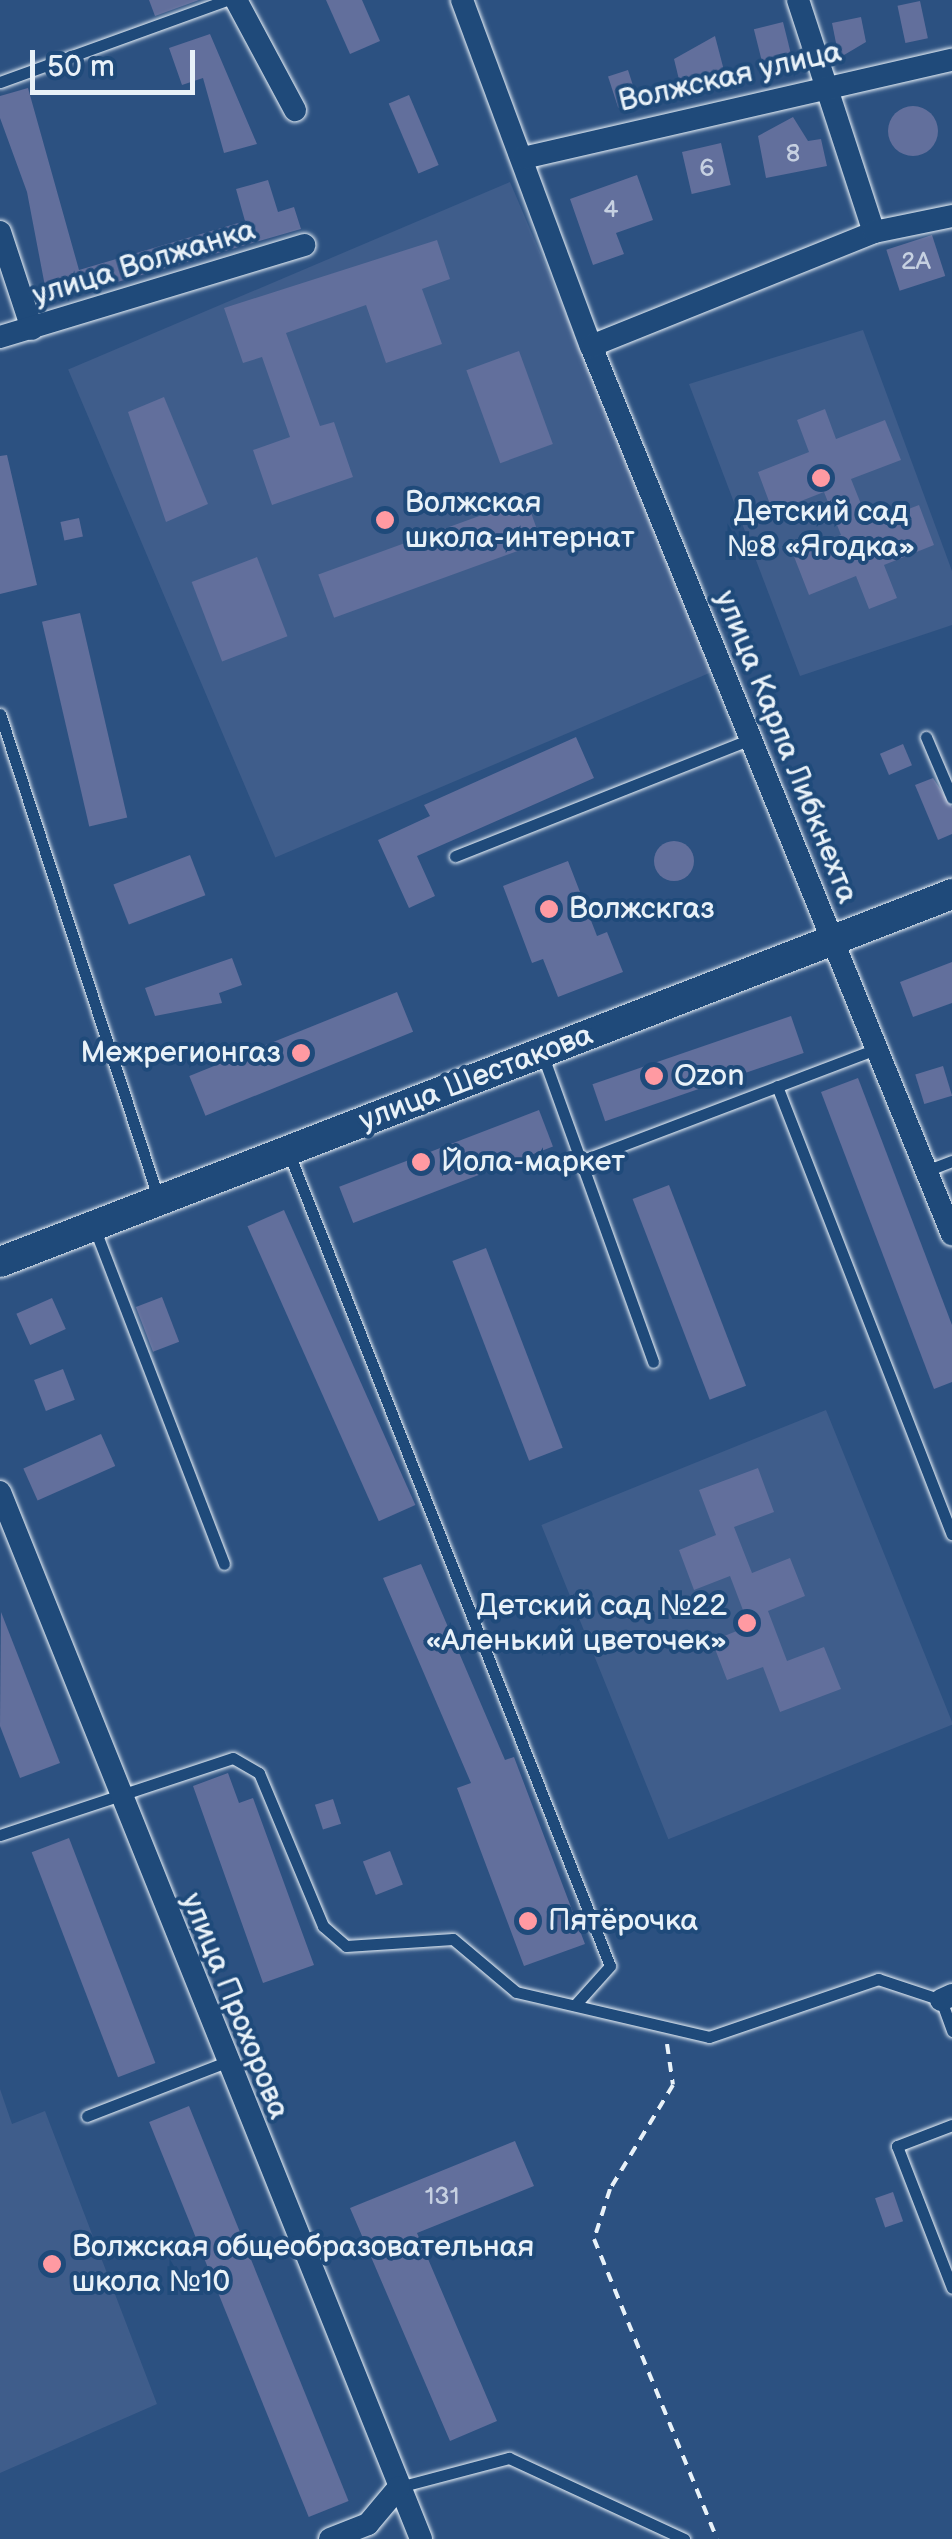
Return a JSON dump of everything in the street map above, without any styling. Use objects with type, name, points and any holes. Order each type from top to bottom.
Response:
[{"type":"main road","name":"улица Шестакова","points":[[0,1262],[952,894]]},
{"type":"street","points":[[236,0],[295,110]]},
{"type":"street","name":"улица Карла Либкнехта","points":[[462,0],[591,346],[952,1234]]},
{"type":"street","points":[[798,0],[874,232]]},
{"type":"street","name":"Волжская улица","points":[[523,158],[828,85],[952,60]]},
{"type":"street","points":[[591,346],[874,232],[952,216]]},
{"type":"street","points":[[0,232],[32,329]]},
{"type":"street","name":"улица Волжанка","points":[[0,337],[304,245]]},
{"type":"street","name":"улица Прохорова","points":[[0,1492],[115,1790],[421,2539]]},
{"type":"street","points":[[330,2539],[368,2524],[399,2487]]},
{"type":"lane","points":[[0,82],[226,0]]},
{"type":"lane","points":[[0,714],[159,1201]]},
{"type":"lane","points":[[926,737],[952,798]]},
{"type":"lane","points":[[455,856],[750,739]]},
{"type":"lane","points":[[581,1161],[876,1049]]},
{"type":"lane","points":[[542,1052],[652,1362]]},
{"type":"lane","points":[[778,1086],[952,1534]]},
{"type":"lane","points":[[288,1151],[610,1966],[575,2004]]},
{"type":"lane","points":[[926,1171],[952,1161]]},
{"type":"lane","points":[[94,1226],[224,1564]]},
{"type":"lane","points":[[0,1836],[115,1790],[217,1759],[246,1762],[275,1802],[330,1938],[384,1947],[453,1939],[516,1992],[709,2038],[878,1979],[946,1998],[952,2032]]},
{"type":"lane","points":[[86,2116],[226,2062]]},
{"type":"lane","points":[[952,2124],[897,2146],[952,2288]]},
{"type":"lane","points":[[399,2487],[509,2458],[684,2539]]},
{"type":"path","points":[[664,2030],[672,2085],[610,2190],[594,2239],[717,2539]]},
{"type":"shaded area","name":"Волжская школа-интернат","points":[[510,182],[717,670],[275,857],[68,370]]},
{"type":"shaded area","name":"Детский сад №8 «Ягодка»","points":[[863,330],[952,571],[952,625],[800,676],[689,384]]},
{"type":"shaded area","name":"Детский сад №22 «Аленький цветочек»","points":[[826,1410],[952,1725],[668,1839],[541,1525]]},
{"type":"shaded area","name":"Волжская общеобразовательная школа №10","points":[[0,2089],[12,2124],[45,2111],[157,2404],[0,2473]]},
{"type":"building","points":[[149,0],[199,0],[155,16]]},
{"type":"building","points":[[326,0],[362,0],[380,41],[350,54]]},
{"type":"building","points":[[920,1],[928,38],[905,43],[898,6]]},
{"type":"building","points":[[861,17],[866,42],[839,58],[832,23]]},
{"type":"building","points":[[783,22],[794,67],[765,74],[754,29]]},
{"type":"building","points":[[210,34],[257,144],[224,153],[203,78],[182,85],[169,48]]},
{"type":"building","points":[[715,36],[728,86],[682,92],[674,59]]},
{"type":"building","points":[[628,70],[638,101],[618,108],[608,76]]},
{"type":"building","points":[[28,88],[79,270],[245,221],[236,189],[268,180],[278,212],[294,207],[301,229],[48,302],[27,192],[0,118],[0,96]]},
{"type":"building","points":[[409,95],[439,165],[418,174],[389,104]]},
{"type":"building","points":[[913,106],[930,114],[938,131],[930,148],[913,156],[896,148],[888,131],[896,114]]},
{"type":"building","points":[[793,117],[808,141],[821,139],[827,166],[766,178],[758,136]]},
{"type":"building","points":[[721,143],[731,185],[692,194],[682,152]]},
{"type":"building","points":[[637,175],[653,220],[616,233],[624,254],[593,265],[570,199]]},
{"type":"building","points":[[932,235],[945,276],[900,291],[886,250]]},
{"type":"building","points":[[437,240],[450,279],[422,289],[442,344],[386,363],[366,305],[286,333],[320,426],[334,422],[353,477],[272,505],[253,450],[290,437],[262,357],[243,363],[224,308]]},
{"type":"building","points":[[519,351],[553,444],[500,463],[466,370]]},
{"type":"building","points":[[164,397],[208,504],[166,522],[128,412]]},
{"type":"building","points":[[825,409],[836,439],[885,420],[901,460],[851,479],[869,524],[919,505],[934,545],[884,565],[897,598],[869,609],[856,576],[809,595],[793,554],[841,535],[824,492],[773,512],[758,472],[809,452],[797,420]]},
{"type":"building","points":[[7,455],[37,585],[0,594],[0,456]]},
{"type":"building","points":[[526,499],[542,542],[334,618],[318,575]]},
{"type":"building","points":[[79,518],[83,537],[64,541],[60,522]]},
{"type":"building","points":[[257,557],[287,636],[222,661],[192,582]]},
{"type":"building","points":[[80,613],[127,818],[89,826],[42,622]]},
{"type":"building","points":[[576,737],[594,778],[417,856],[435,896],[409,908],[378,840],[430,816],[424,805]]},
{"type":"building","points":[[903,744],[912,765],[889,775],[880,754]]},
{"type":"building","points":[[933,778],[952,807],[952,834],[938,840],[915,785]]},
{"type":"building","points":[[674,841],[688,847],[694,861],[688,875],[674,881],[660,875],[654,861],[660,847]]},
{"type":"building","points":[[190,855],[205,895],[129,925],[113,884]]},
{"type":"building","name":"Волжскгаз","points":[[568,861],[597,936],[607,932],[623,972],[558,997],[543,959],[532,963],[503,886]]},
{"type":"building","points":[[232,958],[242,985],[219,993],[222,1003],[155,1016],[145,988]]},
{"type":"building","points":[[952,962],[952,1003],[913,1017],[900,982]]},
{"type":"building","name":"Межрегионгаз","points":[[397,992],[413,1032],[205,1116],[189,1076]]},
{"type":"building","points":[[791,1016],[804,1053],[605,1121],[592,1084]]},
{"type":"building","points":[[943,1066],[952,1096],[924,1104],[915,1074]]},
{"type":"building","points":[[858,1078],[952,1325],[952,1382],[934,1389],[821,1092]]},
{"type":"building","points":[[539,1110],[553,1146],[353,1223],[339,1187]]},
{"type":"building","points":[[669,1185],[746,1386],[710,1400],[633,1199]]},
{"type":"building","points":[[284,1210],[415,1505],[379,1521],[247,1226]]},
{"type":"building","points":[[486,1248],[563,1448],[529,1461],[452,1261]]},
{"type":"building","points":[[162,1297],[179,1342],[153,1352],[136,1307]]},
{"type":"building","points":[[52,1298],[66,1329],[30,1345],[16,1314]]},
{"type":"building","points":[[63,1369],[75,1400],[46,1411],[34,1380]]},
{"type":"building","points":[[101,1434],[115,1466],[38,1501],[23,1469]]},
{"type":"building","points":[[758,1468],[774,1512],[734,1527],[752,1573],[790,1558],[805,1596],[768,1611],[787,1661],[824,1647],[841,1689],[780,1712],[763,1667],[727,1680],[712,1641],[749,1626],[730,1576],[694,1590],[679,1550],[716,1535],[699,1490]]},
{"type":"building","points":[[421,1564],[505,1760],[514,1757],[585,1944],[524,1966],[457,1788],[471,1783],[383,1578]]},
{"type":"building","points":[[1,1612],[60,1763],[20,1778],[0,1726]]},
{"type":"building","points":[[228,1773],[239,1803],[253,1798],[314,1965],[263,1983],[193,1786]]},
{"type":"building","points":[[333,1799],[341,1824],[323,1830],[315,1805]]},
{"type":"building","points":[[69,1838],[155,2063],[118,2077],[32,1852]]},
{"type":"building","points":[[390,1851],[403,1885],[376,1895],[363,1861]]},
{"type":"building","points":[[189,2106],[349,2501],[309,2517],[149,2122]]},
{"type":"building","points":[[515,2141],[534,2186],[417,2233],[497,2421],[450,2441],[350,2208]]},
{"type":"building","points":[[893,2192],[903,2221],[885,2227],[875,2198]]},
{"type":"place","name":"Детский сад №8 «Ягодка»","points":[[821,478]]},
{"type":"place","name":"Волжская школа-интернат","points":[[385,520]]},
{"type":"place","name":"Волжскгаз","points":[[549,909]]},
{"type":"place","name":"Межрегионгаз","points":[[301,1053]]},
{"type":"place","name":"Ozon","points":[[654,1076]]},
{"type":"place","name":"Йола-маркет","points":[[421,1162]]},
{"type":"place","name":"Детский сад №22 «Аленький цветочек»","points":[[747,1623]]},
{"type":"place","name":"Пятёрочка","points":[[528,1921]]},
{"type":"place","name":"Волжская общеобразовательная школа №10","points":[[52,2264]]}]
